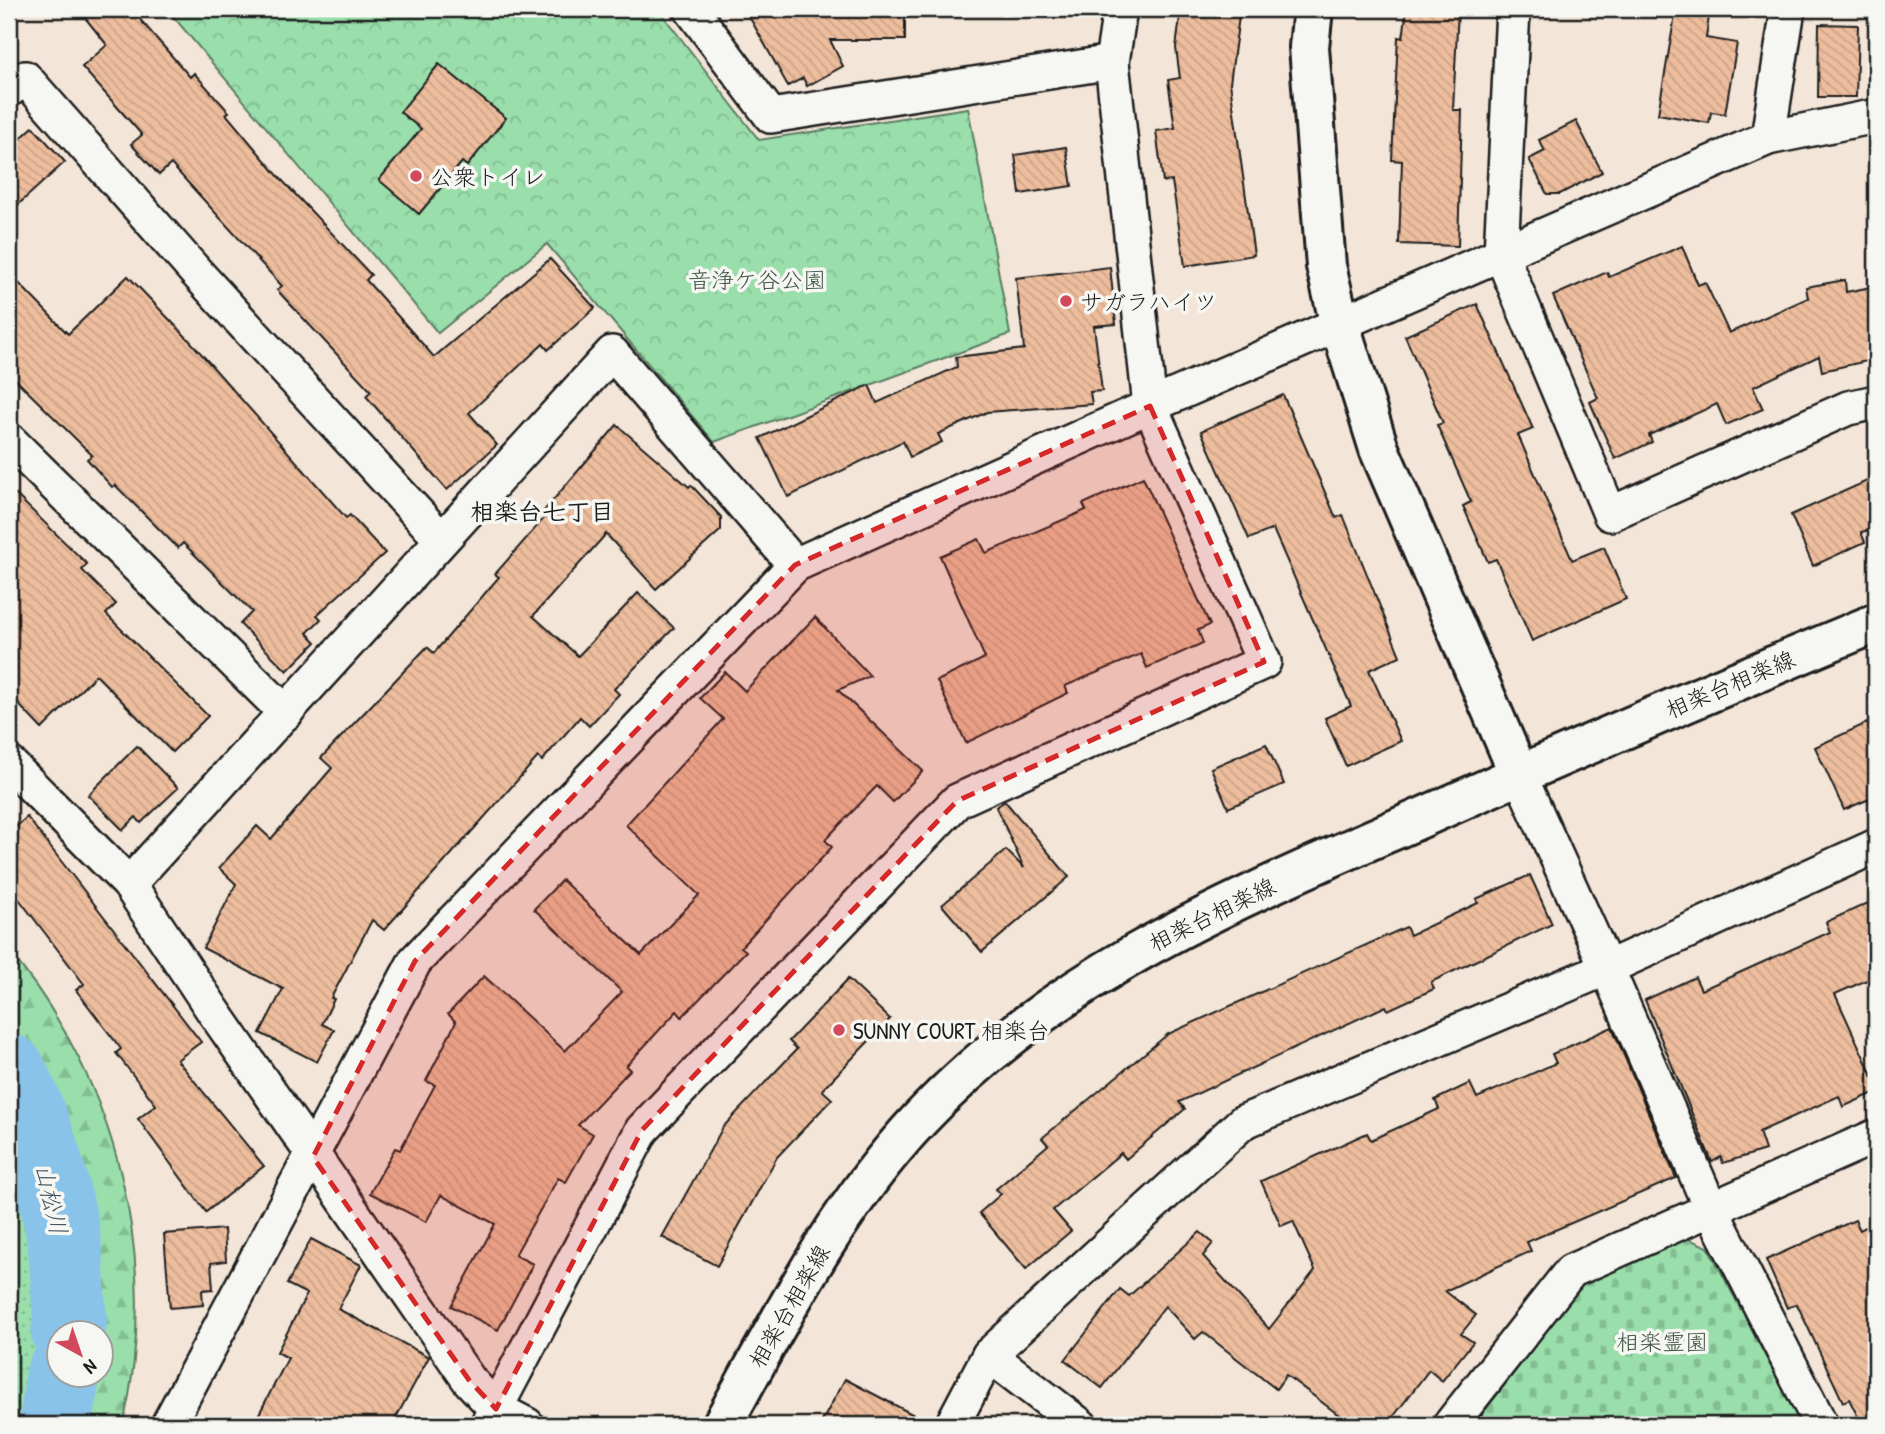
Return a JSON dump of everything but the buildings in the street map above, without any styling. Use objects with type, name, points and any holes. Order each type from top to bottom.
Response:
[{"type":"main road","points":[[1313,9],[1309,47],[1326,266],[1340,324],[1379,449],[1519,774]]},
{"type":"main road","name":"相楽台相楽線","points":[[722,1425],[820,1249],[873,1174],[918,1121],[1013,1033],[1078,987],[1169,933],[1519,774],[1876,623]]},
{"type":"street","points":[[691,9],[771,116],[1112,62]]},
{"type":"street","points":[[491,1417],[642,1130],[957,801],[1264,662],[1150,406],[1112,62],[1121,9]]},
{"type":"street","points":[[1513,9],[1501,254],[1610,514],[1848,408],[1876,402]]},
{"type":"street","points":[[1768,138],[1788,9]]},
{"type":"street","points":[[9,90],[25,78],[196,272],[441,539]]},
{"type":"street","points":[[169,1425],[415,961],[795,565],[1150,406],[1768,138],[1876,116]]},
{"type":"street","points":[[130,884],[612,354],[795,565]]},
{"type":"street","points":[[9,440],[286,713]]},
{"type":"street","points":[[9,763],[130,884],[313,1157],[469,1380],[491,1417],[527,1425]]},
{"type":"street","points":[[1519,774],[1607,968],[1710,1208],[1821,1425]]},
{"type":"street","points":[[952,1425],[989,1355],[1243,1122],[1607,968],[1876,846]]},
{"type":"street","points":[[1450,1425],[1571,1271],[1876,1136]]},
{"type":"street","points":[[989,1355],[1080,1425]]},
{"type":"highlighted area","points":[[1150,406],[1264,662],[957,801],[642,1130],[496,1409],[469,1380],[313,1157],[415,961],[795,565]]},
{"type":"green space","name":"音浄ケ谷公園","points":[[167,9],[658,9],[759,140],[968,108],[1010,334],[714,442],[547,244],[438,333]]},
{"type":"green space","points":[[9,951],[47,1002],[78,1056],[103,1114],[121,1175],[133,1237],[137,1300],[134,1363],[123,1425],[76,1425],[83,1388],[116,1388],[116,1318],[89,1318],[88,1255],[80,1201],[67,1148],[48,1097],[9,1024]]},
{"type":"green space","points":[[9,1117],[32,1193],[45,1269],[45,1347],[33,1425],[9,1425]]},
{"type":"green space","name":"相楽霊園","points":[[1686,1238],[1708,1247],[1802,1425],[1474,1425],[1583,1283]]},
{"type":"waterway","name":"山松川","points":[[9,1071],[26,1107],[52,1184],[65,1246],[70,1318]]},
{"type":"waterway","name":"山松川","points":[[56,1425],[61,1388]]},
{"type":"place","name":"公衆トイレ","points":[[416,176]]},
{"type":"place","name":"サガラハイツ","points":[[1066,301]]},
{"type":"place","name":"SUNNY COURT 相楽台","points":[[839,1030]]},
{"type":"district","name":"相楽台七丁目","points":[[542,511]]}]
